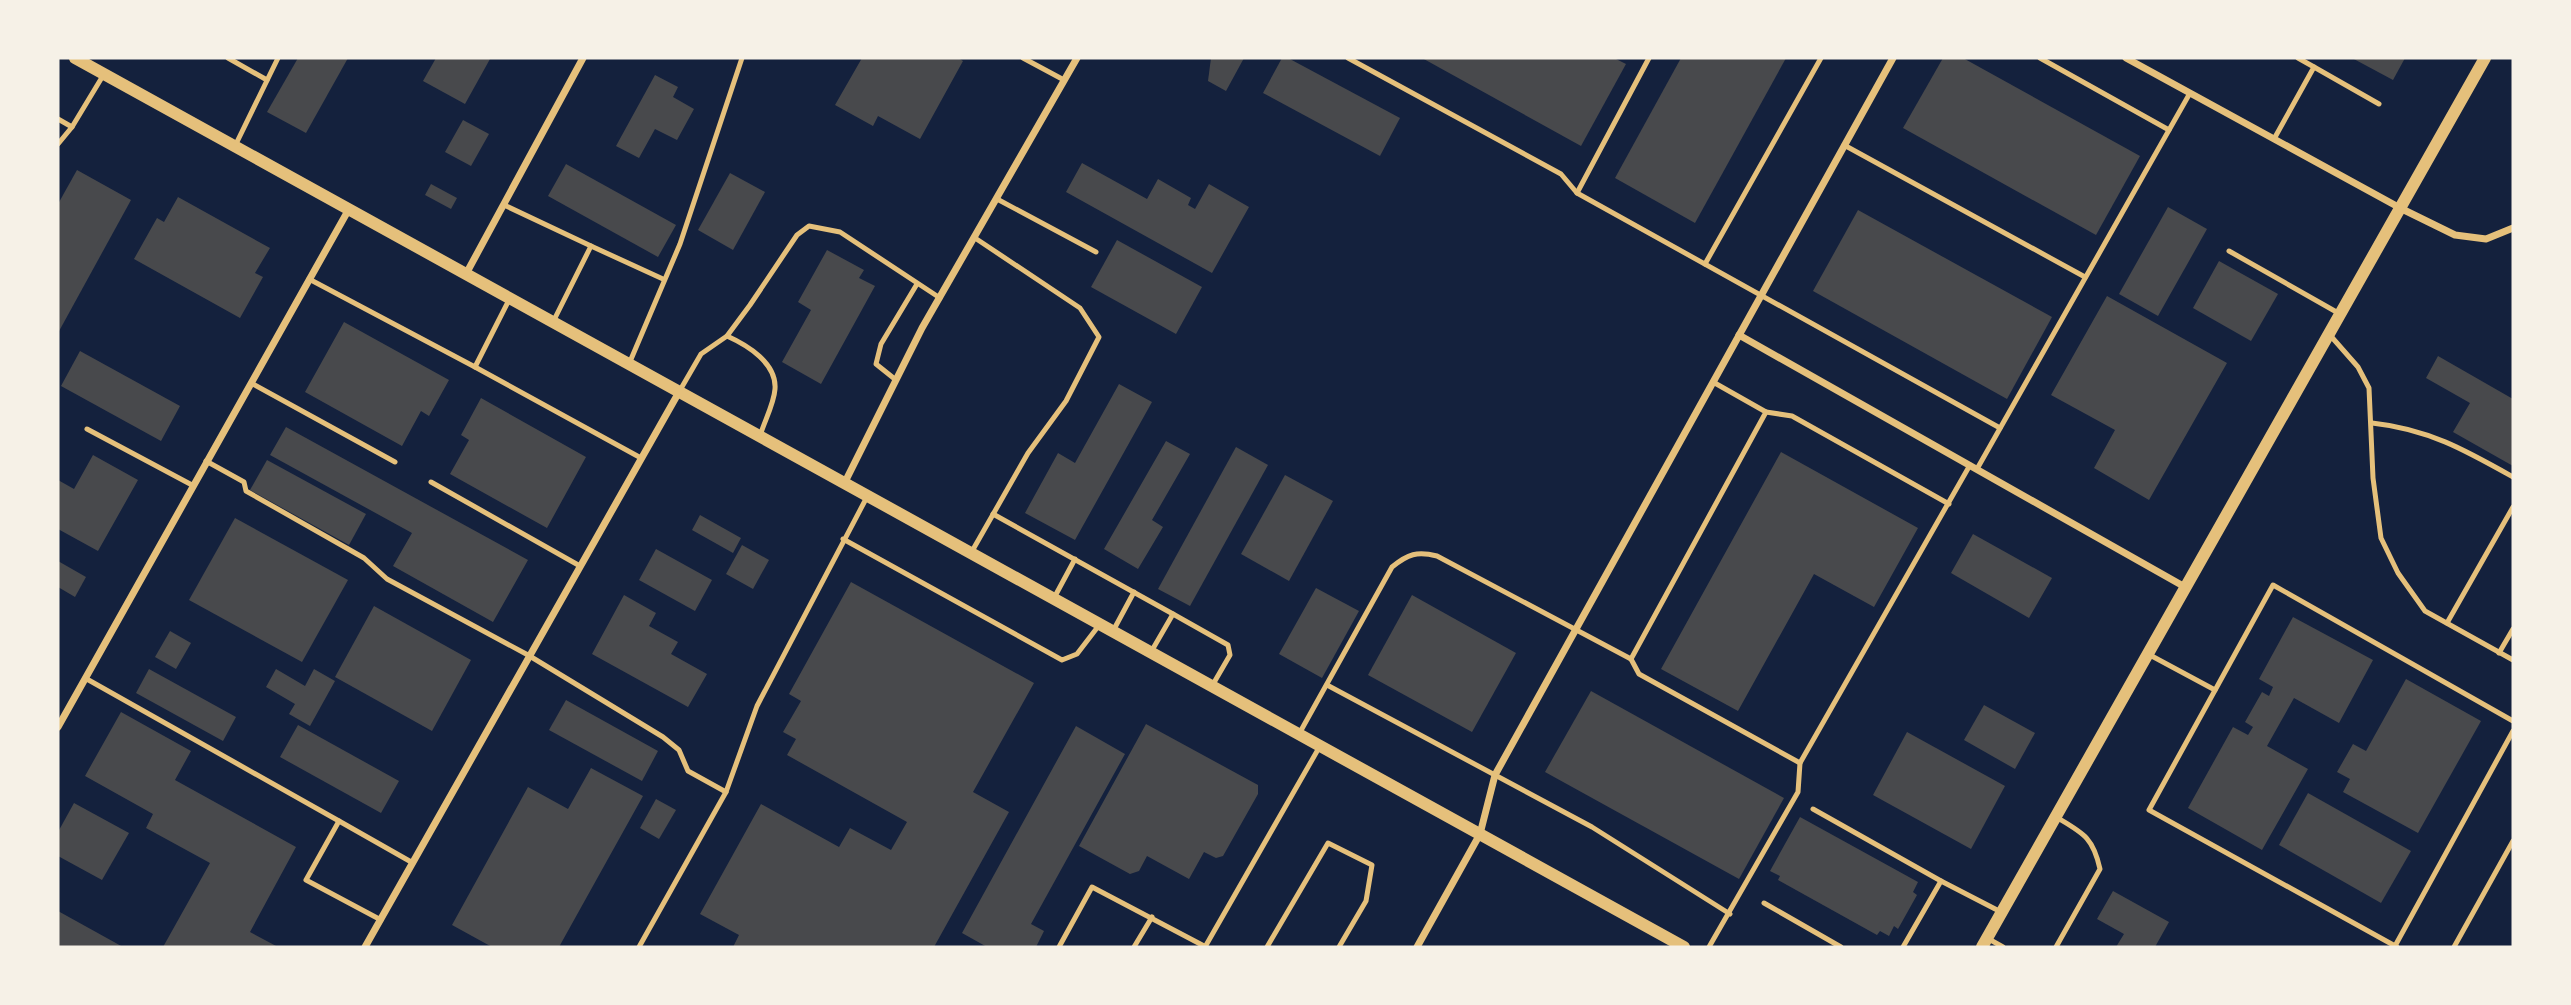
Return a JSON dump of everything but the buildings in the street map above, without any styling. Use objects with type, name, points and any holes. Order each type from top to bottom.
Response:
[{"type":"street","points":[[75,58],[1684,947]]},
{"type":"street","points":[[466,274],[583,58]]},
{"type":"street","points":[[845,482],[940,298],[1077,58]]},
{"type":"street","points":[[1417,947],[1480,834],[1495,775],[1893,58]]},
{"type":"street","points":[[2126,58],[2402,209],[2455,235],[2486,239],[2513,228]]},
{"type":"street","points":[[1985,943],[2485,58]]},
{"type":"street","points":[[58,727],[348,209]]},
{"type":"street","points":[[1739,335],[2185,587]]},
{"type":"street","points":[[365,947],[679,392]]},
{"type":"lane","points":[[228,58],[267,80]]},
{"type":"lane","points":[[234,146],[278,58]]},
{"type":"lane","points":[[629,364],[680,244],[742,58]]},
{"type":"lane","points":[[1023,58],[1064,80]]},
{"type":"lane","points":[[1348,58],[1561,174],[1577,193],[2000,428]]},
{"type":"lane","points":[[1577,193],[1649,58]]},
{"type":"lane","points":[[1705,264],[1821,58]]},
{"type":"lane","points":[[2040,58],[2169,130]]},
{"type":"lane","points":[[2298,58],[2379,104]]},
{"type":"lane","points":[[2274,139],[2314,67]]},
{"type":"lane","points":[[58,144],[72,127],[104,74]]},
{"type":"lane","points":[[1709,947],[1798,792],[1800,763],[1949,504],[2000,428],[2190,93]]},
{"type":"lane","points":[[58,119],[72,127]]},
{"type":"lane","points":[[1844,145],[2085,277]]},
{"type":"lane","points":[[997,199],[1096,253]]},
{"type":"lane","points":[[504,205],[663,279]]},
{"type":"lane","points":[[679,392],[701,354],[727,336],[797,235],[809,226],[840,232],[940,298]]},
{"type":"lane","points":[[971,552],[1028,453],[1066,401],[1099,337],[1080,308],[975,238]]},
{"type":"lane","points":[[553,322],[591,246]]},
{"type":"lane","points":[[2229,251],[2340,314]]},
{"type":"lane","points":[[309,279],[641,458]]},
{"type":"lane","points":[[896,380],[876,364],[881,344],[917,284]]},
{"type":"lane","points":[[475,367],[510,298]]},
{"type":"lane","points":[[2329,334],[2358,367],[2370,388],[2373,478],[2381,538],[2398,573],[2426,611],[2513,660]]},
{"type":"lane","points":[[727,336],[748,346],[769,368],[775,388],[760,436]]},
{"type":"lane","points":[[1713,382],[1766,412],[1792,416],[1949,504]]},
{"type":"lane","points":[[251,383],[395,462]]},
{"type":"lane","points":[[1631,659],[1766,412]]},
{"type":"lane","points":[[2372,423],[2392,425],[2451,441],[2513,477]]},
{"type":"lane","points":[[87,429],[192,485]]},
{"type":"lane","points":[[206,461],[244,482],[246,491],[364,558],[387,579],[528,655],[663,737],[679,750],[688,771],[726,792]]},
{"type":"lane","points":[[431,482],[580,566]]},
{"type":"lane","points":[[639,947],[726,792],[757,706],[868,495]]},
{"type":"lane","points":[[2447,623],[2513,507]]},
{"type":"lane","points":[[993,514],[1228,645],[1230,655],[1212,686]]},
{"type":"lane","points":[[843,539],[1062,660],[1077,654],[1100,624]]},
{"type":"lane","points":[[1299,734],[1392,567],[1406,556],[1420,552],[1437,556],[1631,659],[1639,674],[1800,763]]},
{"type":"lane","points":[[1054,598],[1075,559]]},
{"type":"lane","points":[[2513,721],[2273,585],[2149,810],[2396,947],[2513,731]]},
{"type":"lane","points":[[1113,631],[1134,592]]},
{"type":"lane","points":[[1151,652],[1173,614]]},
{"type":"lane","points":[[2500,653],[2513,629]]},
{"type":"lane","points":[[2148,654],[2215,690]]},
{"type":"lane","points":[[85,678],[413,863]]},
{"type":"lane","points":[[1326,685],[1650,862],[1730,914]]},
{"type":"lane","points":[[1059,947],[1092,887],[1205,947],[1320,746]]},
{"type":"lane","points":[[1813,809],[2002,913]]},
{"type":"lane","points":[[2056,817],[2086,835],[2096,851],[2100,869],[2056,947]]},
{"type":"lane","points":[[340,821],[306,880],[381,920]]},
{"type":"lane","points":[[2454,947],[2513,841]]},
{"type":"lane","points":[[1267,947],[1328,843],[1372,864],[1366,901],[1339,947]]},
{"type":"lane","points":[[1903,947],[1941,881]]},
{"type":"lane","points":[[1764,903],[1842,947]]},
{"type":"lane","points":[[1134,947],[1152,917]]},
{"type":"lane","points":[[1985,943],[2003,947]]}]
